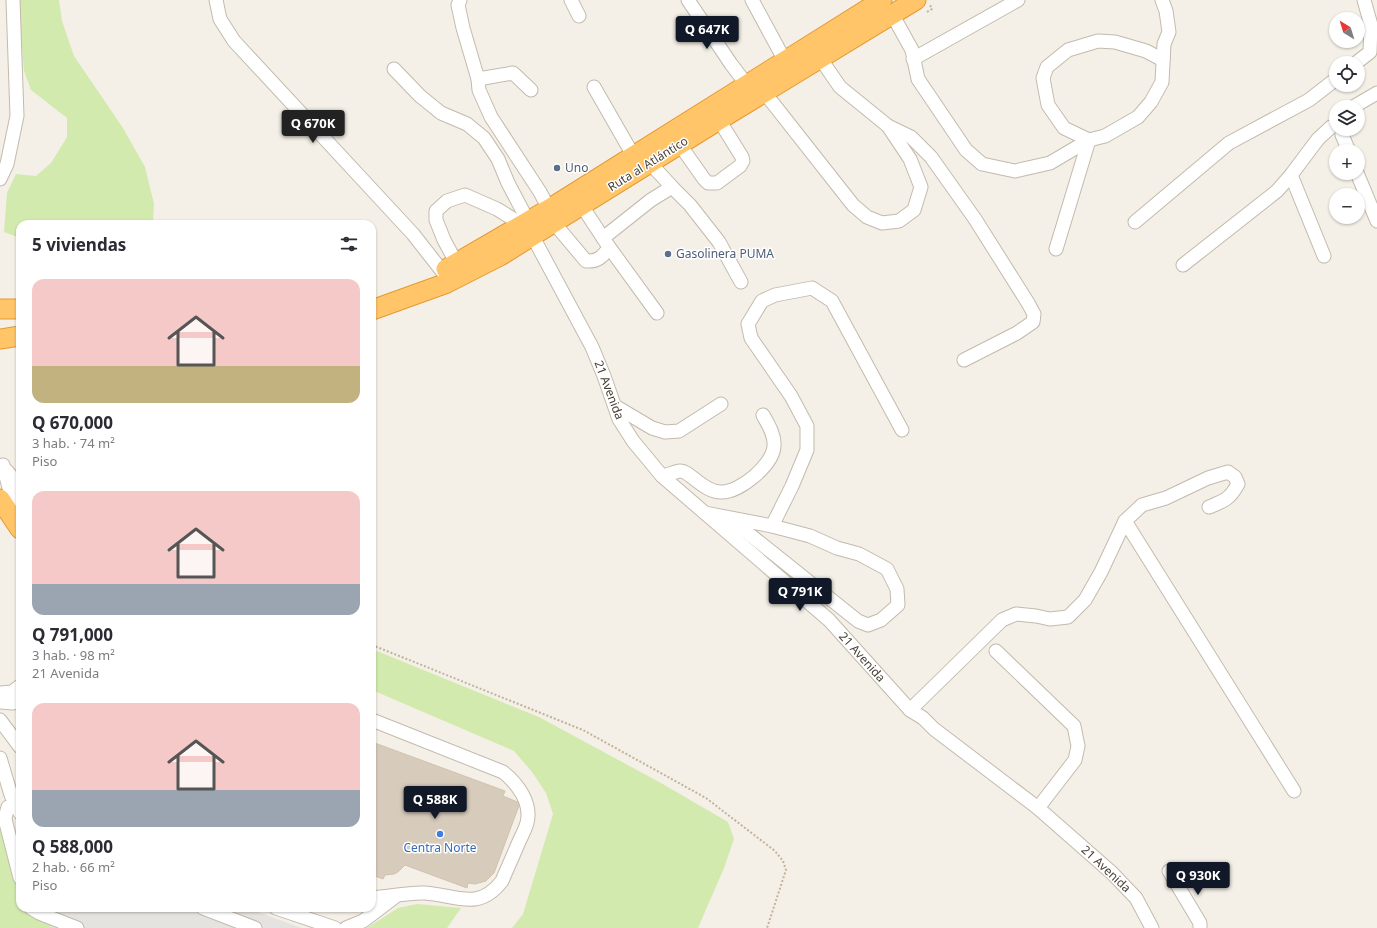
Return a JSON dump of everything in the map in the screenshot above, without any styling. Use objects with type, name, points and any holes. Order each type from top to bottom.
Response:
[{"type":"highway","name":"Ruta al Atlántico","points":[[551,216],[582,206],[642,159],[747,85],[785,61],[887,7],[916,0]]},
{"type":"highway","name":"Ruta al Atlántico","points":[[376,295],[450,267],[551,216],[642,159],[680,145],[820,58],[887,7]]},
{"type":"highway","name":"Ruta al Atlántico","points":[[376,309],[447,283],[500,256],[528,228]]},
{"type":"highway","points":[[0,333],[16,335]]},
{"type":"highway","points":[[0,339],[16,336]]},
{"type":"highway","points":[[8,493],[16,517]]},
{"type":"street","points":[[0,179],[7,164],[17,116],[13,0]]},
{"type":"street","points":[[216,0],[220,19],[234,41],[413,234],[450,267]]},
{"type":"street","points":[[460,0],[458,5],[463,28],[478,79],[479,90],[490,117],[540,192],[551,216],[586,261],[592,262],[605,254],[606,243],[651,200],[672,187]]},
{"type":"street","points":[[571,0],[579,16]]},
{"type":"street","points":[[688,0],[747,85]]},
{"type":"street","points":[[752,0],[785,61]]},
{"type":"street","points":[[913,59],[1018,0]]},
{"type":"street","points":[[887,7],[908,42],[918,79],[966,150],[982,164],[1015,171],[1050,163],[1089,140],[1105,136],[1138,117],[1151,102],[1162,82],[1164,44],[1169,32],[1166,11],[1162,0]]},
{"type":"street","points":[[1364,0],[1371,25],[1370,52],[1365,56]]},
{"type":"street","points":[[1089,140],[1064,128],[1048,105],[1043,78],[1047,66],[1068,50],[1098,41],[1115,42],[1146,51],[1163,60]]},
{"type":"street","points":[[820,58],[840,87],[888,126],[911,137],[931,157],[975,219],[1034,314],[1033,322],[1017,333],[964,360]]},
{"type":"street","name":"21 Avenida","points":[[394,69],[420,96],[441,113],[467,124],[484,138],[498,159],[528,228],[592,348],[604,376],[619,419],[633,442],[662,476],[703,513],[829,620],[910,710],[923,718],[934,729],[1038,808],[1112,873],[1136,898],[1152,928]]},
{"type":"street","points":[[478,79],[513,73],[531,90]]},
{"type":"street","points":[[1135,222],[1229,143],[1309,100],[1329,84]]},
{"type":"street","points":[[594,87],[642,159],[690,206],[719,242],[742,282]]},
{"type":"street","points":[[764,92],[853,205],[867,217],[882,223],[899,221],[914,210],[921,187],[910,159],[888,126]]},
{"type":"street","points":[[1365,100],[1377,93]]},
{"type":"street","points":[[680,145],[704,179],[708,183],[717,183],[740,166],[743,161],[742,156],[719,120]]},
{"type":"street","points":[[1183,265],[1276,191],[1291,176],[1318,139],[1329,129]]},
{"type":"street","points":[[1056,248],[1089,140]]},
{"type":"street","points":[[1291,176],[1324,256]]},
{"type":"street","points":[[1361,180],[1377,221]]},
{"type":"street","points":[[450,267],[444,240],[436,220],[436,211],[447,201],[465,195],[497,209],[528,228]]},
{"type":"street","points":[[582,206],[606,243],[657,313]]},
{"type":"street","points":[[772,526],[792,486],[807,450],[807,426],[791,396],[751,338],[748,324],[762,301],[775,295],[812,288],[832,301],[902,430]]},
{"type":"street","points":[[615,406],[652,428],[665,432],[679,431],[721,404]]},
{"type":"street","points":[[662,476],[680,471],[688,473],[698,483],[710,490],[722,492],[740,487],[755,476],[770,461],[774,446],[771,429],[763,415]]},
{"type":"street","points":[[1,463],[8,493],[16,502]]},
{"type":"street","points":[[910,710],[1002,620],[1016,614],[1050,619],[1068,617],[1085,600],[1101,572],[1125,522],[1142,504],[1166,498],[1208,478],[1228,472],[1235,477],[1238,484],[1234,492],[1227,500],[1209,507]]},
{"type":"street","points":[[0,512],[16,533]]},
{"type":"street","points":[[703,513],[772,526],[810,536],[837,548],[859,554],[887,569],[897,589],[898,605],[882,620],[868,626],[858,621],[729,518]]},
{"type":"street","points":[[1125,522],[1294,791]]},
{"type":"street","points":[[996,651],[1074,726],[1078,746],[1075,760],[1038,808]]},
{"type":"street","points":[[0,693],[12,692],[16,689]]},
{"type":"street","points":[[0,702],[16,702]]},
{"type":"street","points":[[0,720],[16,742]]},
{"type":"street","points":[[376,722],[503,772],[520,789],[525,800],[527,811],[527,822],[502,881],[489,894],[472,900],[425,893],[376,898]]},
{"type":"street","points":[[0,758],[11,795],[16,805]]},
{"type":"street","points":[[8,807],[6,818],[16,852]]},
{"type":"street","points":[[1169,871],[1200,923],[1200,928]]},
{"type":"street","points":[[376,911],[396,896]]},
{"type":"street","points":[[37,912],[56,928]]},
{"type":"street","points":[[40,912],[77,928]]},
{"type":"street","points":[[213,912],[255,928]]},
{"type":"street","points":[[288,912],[335,928]]},
{"type":"street","points":[[346,928],[363,921],[375,912]]},
{"type":"path","points":[[376,647],[583,730],[706,798],[775,851],[783,861],[786,870],[767,928]]},
{"type":"green space","points":[[18,0],[59,0],[62,21],[74,56],[123,128],[145,167],[154,204],[153,220],[16,220],[16,236],[4,232],[7,193],[16,174],[36,176],[51,163],[67,137],[67,118],[31,90],[24,71]]},
{"type":"green space","points":[[376,651],[539,717],[661,783],[728,822],[734,839],[724,868],[698,928],[512,928],[523,914],[553,814],[546,793],[532,772],[514,751],[376,692]]},
{"type":"green space","points":[[0,822],[16,879],[16,912],[27,912],[54,928],[0,928]]},
{"type":"green space","points":[[417,904],[461,908],[447,928],[367,928],[398,908]]},
{"type":"shaded area","points":[[28,912],[257,912],[302,928],[54,928]]},
{"type":"building","name":"Centra Norte","points":[[376,743],[505,791],[503,796],[520,803],[494,873],[486,881],[475,884],[468,883],[467,888],[405,865],[394,874],[385,875],[383,879],[376,876]]},
{"type":"place","name":"Uno","points":[[557,168]]},
{"type":"place","name":"Gasolinera PUMA","points":[[668,254]]},
{"type":"place","name":"Centra Norte","points":[[440,834]]}]
